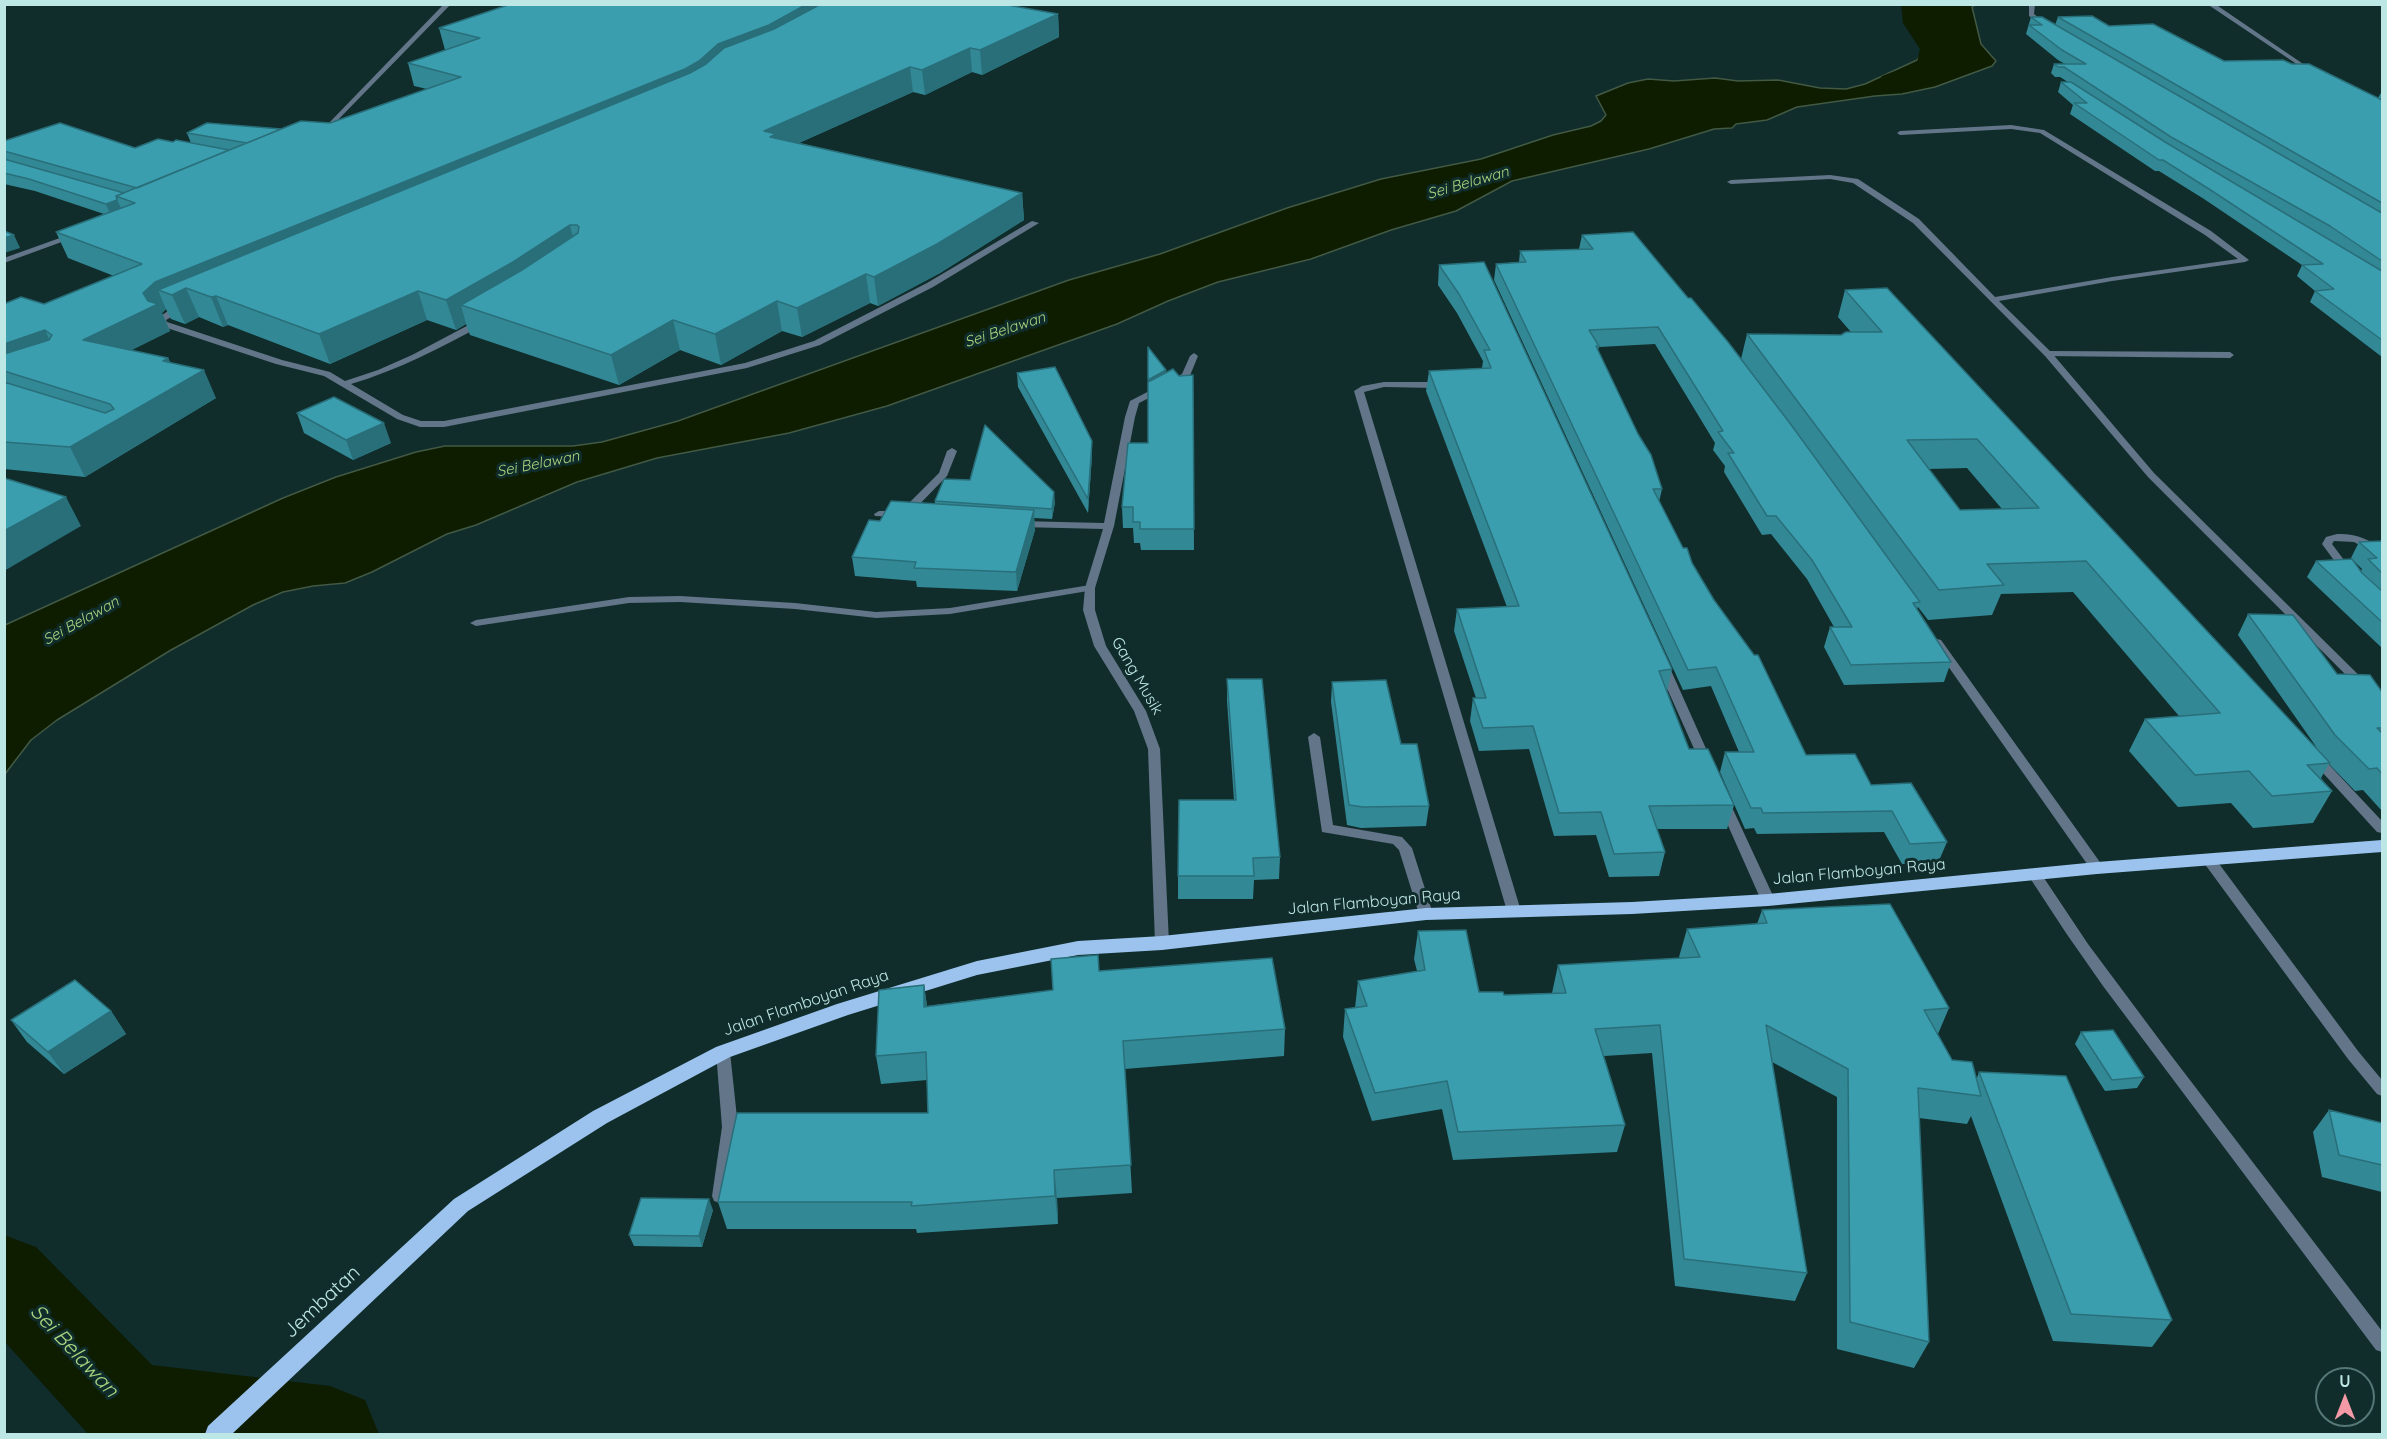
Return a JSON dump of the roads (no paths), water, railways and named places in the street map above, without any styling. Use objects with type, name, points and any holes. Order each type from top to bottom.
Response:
[{"type":"main road","name":"Jalan Flamboyan Raya","points":[[461,1205],[600,1117],[723,1052],[843,1009],[977,968],[1078,948],[1162,943],[1426,914],[1768,900],[2097,868],[2382,846]]},
{"type":"main road","name":"Jembatan","points":[[216,1434],[461,1205]]},
{"type":"street","points":[[315,136],[330,125],[448,4]]},
{"type":"street","points":[[2032,4],[2031,15],[2050,28]]},
{"type":"street","points":[[2210,4],[2321,77]]},
{"type":"street","points":[[1900,132],[2011,127],[2042,131],[2208,233],[2245,260],[2112,279],[1993,300]]},
{"type":"street","points":[[1731,182],[1830,177],[1855,181],[1916,221],[2048,354],[2151,475],[2382,704]]},
{"type":"street","points":[[191,304],[170,313],[161,320],[164,324],[279,362],[327,374],[346,383],[400,417],[420,424],[444,424],[747,365],[817,343],[930,285],[1035,223]]},
{"type":"street","points":[[4,261],[86,231]]},
{"type":"street","points":[[346,383],[369,377],[429,352],[489,317]]},
{"type":"street","points":[[2048,354],[2230,355]]},
{"type":"street","name":"Gang Musik","points":[[1162,943],[1154,748],[1140,711],[1100,646],[1089,610],[1090,588],[1109,526],[1135,401],[1186,376],[1194,356]]},
{"type":"street","points":[[1435,385],[1376,386],[1359,391],[1514,912]]},
{"type":"street","points":[[904,513],[944,474],[952,451]]},
{"type":"street","points":[[879,514],[916,514]]},
{"type":"street","points":[[1010,523],[1109,526]]},
{"type":"street","points":[[2358,585],[2330,550],[2327,544],[2330,539],[2337,537],[2356,539],[2382,554]]},
{"type":"street","points":[[476,623],[629,600],[680,599],[795,606],[876,615],[950,611],[1090,588]]},
{"type":"street","points":[[1929,631],[2097,868]]},
{"type":"street","points":[[1657,652],[1710,771]]},
{"type":"street","points":[[1314,737],[1318,780],[1327,829],[1397,840],[1405,848],[1426,914]]},
{"type":"street","points":[[2310,752],[2382,829]]},
{"type":"street","points":[[1720,792],[1768,900]]},
{"type":"street","points":[[2209,860],[2353,1055],[2382,1090]]},
{"type":"street","points":[[2035,875],[2059,915],[2206,1116],[2324,1265],[2382,1344]]},
{"type":"street","points":[[720,1196],[729,1127],[723,1052]]},
{"type":"water","name":"Sei Belawan","points":[[1907,5],[1975,5],[1972,7],[1981,44],[1996,61],[1992,66],[1935,87],[1902,94],[1797,107],[1767,120],[1736,124],[1732,128],[1714,129],[1649,149],[1512,181],[1456,211],[1391,230],[1311,259],[1218,282],[1117,324],[887,406],[789,433],[657,458],[577,482],[476,525],[447,534],[345,583],[283,592],[253,605],[171,650],[57,720],[31,740],[5,774],[5,625],[283,498],[336,477],[416,452],[445,446],[573,446],[602,442],[678,421],[1069,280],[1160,254],[1287,208],[1381,179],[1481,159],[1553,135],[1591,126],[1601,121],[1606,115],[1596,96],[1628,83],[1648,79],[1674,81],[1715,78],[1738,81],[1778,80],[1820,88],[1846,89],[1865,84],[1917,60],[1925,50],[1926,40],[1916,30],[1922,24],[1913,20],[1904,10]]},
{"type":"waterway","name":"Sei Belawan","points":[[1894,83],[1932,69],[1937,48],[1921,28],[1916,4]]},
{"type":"waterway","name":"Sei Belawan","points":[[4,1276],[129,1409],[330,1434]]}]
